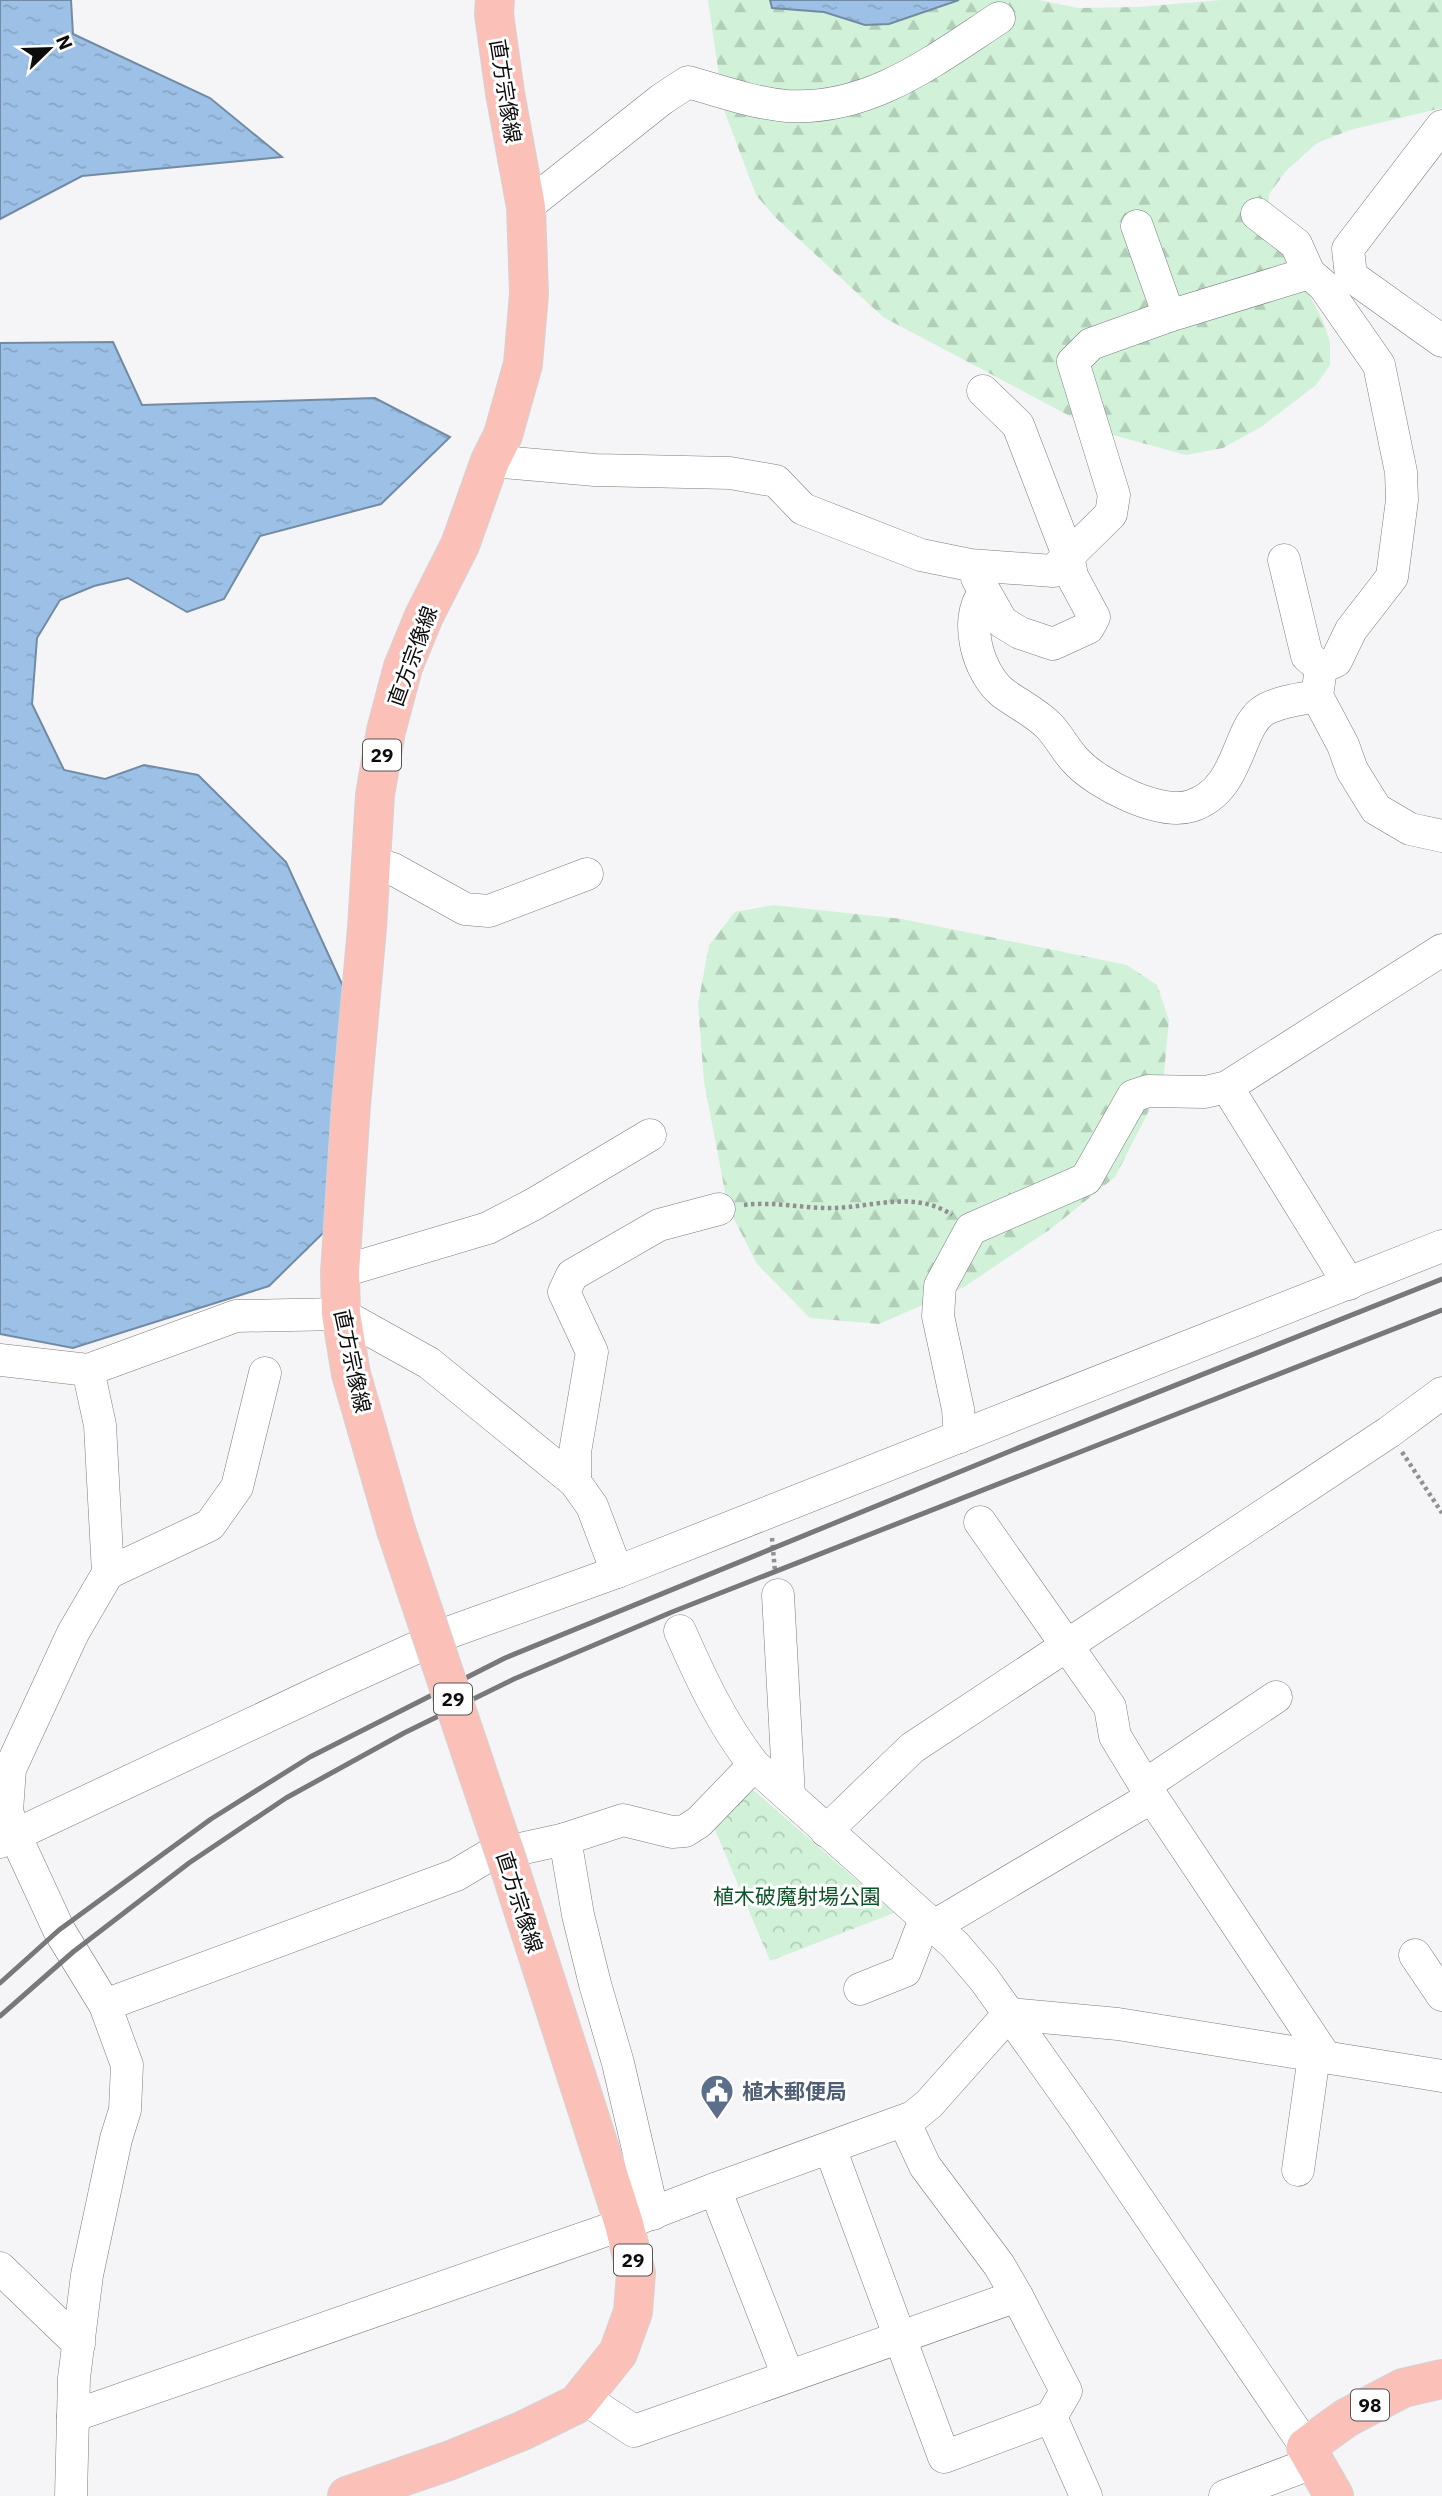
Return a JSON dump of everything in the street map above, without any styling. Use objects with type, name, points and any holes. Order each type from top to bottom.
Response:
[{"type":"main road","name":"直方宗像線","points":[[347,2496],[451,2460],[522,2431],[577,2404],[618,2353],[633,2312],[636,2273],[638,2219],[510,1869],[396,1530],[351,1374],[341,1314],[340,1272],[351,1105],[375,795],[386,731],[403,667],[424,616],[460,545],[490,461],[503,435],[523,364],[529,294],[526,207],[505,93],[494,14],[495,0]]},
{"type":"main road","name":"98","points":[[1311,2454],[1346,2418],[1403,2388],[1442,2379]]},
{"type":"main road","points":[[1311,2454],[1334,2496]]},
{"type":"street","points":[[526,207],[662,99],[688,82],[755,101],[786,106],[829,106],[876,92],[924,67],[999,18]]},
{"type":"street","points":[[1442,126],[1348,248],[1351,276],[1442,341]]},
{"type":"street","points":[[984,593],[979,600],[973,625],[989,679],[1004,694],[1021,703],[1050,727],[1077,763],[1113,789],[1139,800],[1171,807],[1189,807],[1217,790],[1235,764],[1253,721],[1264,709],[1293,699],[1319,682],[1336,661],[1352,630],[1392,577],[1402,500],[1401,472],[1379,365],[1324,286],[1309,273],[1296,244],[1257,214]]},
{"type":"street","points":[[1137,226],[1168,316]]},
{"type":"street","points":[[490,461],[595,470],[730,473],[776,481],[803,509],[921,555],[970,565],[1053,570],[1111,514],[1114,495],[1073,362],[1091,344],[1168,316],[1309,273]]},
{"type":"street","points":[[970,565],[1002,622],[1020,633],[1054,644],[1088,628],[1094,617],[1072,576],[1068,555],[1018,425],[983,391]]},
{"type":"street","points":[[1283,560],[1307,656],[1352,770],[1376,809],[1410,829],[1442,836]]},
{"type":"street","points":[[371,862],[393,869],[465,909],[489,911],[587,874]]},
{"type":"street","points":[[960,1437],[958,1409],[938,1316],[940,1286],[971,1229],[1086,1179],[1133,1096],[1147,1091],[1205,1093],[1227,1087],[1442,950]]},
{"type":"street","points":[[1227,1087],[1349,1284]]},
{"type":"street","points":[[340,1272],[488,1228],[650,1135]]},
{"type":"street","points":[[575,1482],[575,1452],[592,1352],[564,1292],[572,1275],[659,1224],[719,1209]]},
{"type":"street","points":[[8,1838],[453,1631],[617,1572],[1442,1246]]},
{"type":"street","points":[[0,1360],[88,1370],[236,1317],[341,1314],[429,1363],[575,1482],[592,1506],[617,1572]]},
{"type":"street","points":[[71,2496],[73,2416],[87,2275],[124,2110],[127,2065],[105,2004],[59,1930],[8,1838],[7,1811],[10,1769],[73,1633],[108,1573],[100,1425],[88,1370]]},
{"type":"street","points":[[108,1573],[210,1525],[237,1486],[265,1373]]},
{"type":"street","points":[[826,1831],[912,1748],[1389,1432],[1442,1393]]},
{"type":"street","points":[[980,1522],[1110,1707],[1115,1736],[1320,2057],[1298,2170]]},
{"type":"street","points":[[778,1595],[789,1796]]},
{"type":"street","points":[[680,1631],[715,1708],[754,1765],[955,1945],[1009,2014],[1083,2118],[1311,2454],[1225,2496]]},
{"type":"street","points":[[860,1989],[905,1971],[930,1923],[1149,1791],[1276,1698]]},
{"type":"street","points":[[105,2004],[456,1875],[488,1856],[565,1839],[623,1820],[672,1832],[685,1831],[699,1822],[754,1765]]},
{"type":"street","points":[[565,1839],[581,1927],[618,2063],[638,2219]]},
{"type":"street","points":[[1415,1955],[1442,1995]]},
{"type":"street","points":[[1009,2014],[1118,2024],[1442,2076]]},
{"type":"street","points":[[73,2416],[638,2219],[904,2121],[929,2104],[1009,2014]]},
{"type":"street","points":[[830,2148],[944,2457],[1051,2417],[1066,2391],[999,2265],[925,2166],[904,2121]]},
{"type":"street","points":[[715,2189],[788,2376]]},
{"type":"street","points":[[0,2268],[79,2344]]},
{"type":"street","points":[[582,2397],[634,2431],[1017,2295]]},
{"type":"street","points":[[1051,2417],[1086,2496]]},
{"type":"path","points":[[719,1209],[754,1204],[836,1208],[880,1202],[919,1202],[949,1212],[971,1229]]},
{"type":"path","points":[[1389,1432],[1442,1513]]},
{"type":"path","points":[[769,1512],[778,1595]]},
{"type":"green space","points":[[708,0],[1038,0],[1079,8],[1138,7],[1221,0],[1442,0],[1442,108],[1350,130],[1317,143],[1286,171],[1269,194],[1268,216],[1324,323],[1330,342],[1330,365],[1316,385],[1261,427],[1223,448],[1186,455],[1098,431],[883,317],[776,218],[756,195],[724,110]]},
{"type":"green space","points":[[773,905],[902,919],[1127,965],[1157,985],[1169,1020],[1163,1083],[1115,1177],[1052,1228],[964,1287],[879,1324],[810,1318],[757,1264],[728,1207],[704,1082],[698,1004],[709,945],[735,912]]},
{"type":"green space","name":"植木破魔射場公園","points":[[750,1787],[894,1913],[770,1961],[713,1825]]},
{"type":"water","points":[[0,0],[71,0],[73,34],[210,98],[282,157],[82,176],[0,219]]},
{"type":"water","points":[[770,0],[959,0],[889,24],[865,25],[824,12],[772,8]]},
{"type":"water","points":[[113,342],[142,405],[375,398],[450,437],[381,504],[260,536],[224,599],[187,612],[128,578],[94,586],[60,600],[37,638],[32,704],[64,770],[105,779],[144,765],[198,775],[286,862],[352,1006],[324,1232],[269,1286],[73,1348],[0,1334],[0,343]]},
{"type":"railway","points":[[0,1983],[59,1930],[211,1819],[310,1757],[505,1658],[1013,1450],[1442,1279]]},
{"type":"railway","points":[[0,2016],[73,1952],[189,1863],[286,1798],[404,1733],[514,1679],[672,1612],[1442,1310]]},
{"type":"place","name":"植木郵便局","points":[[717,2121]]}]
